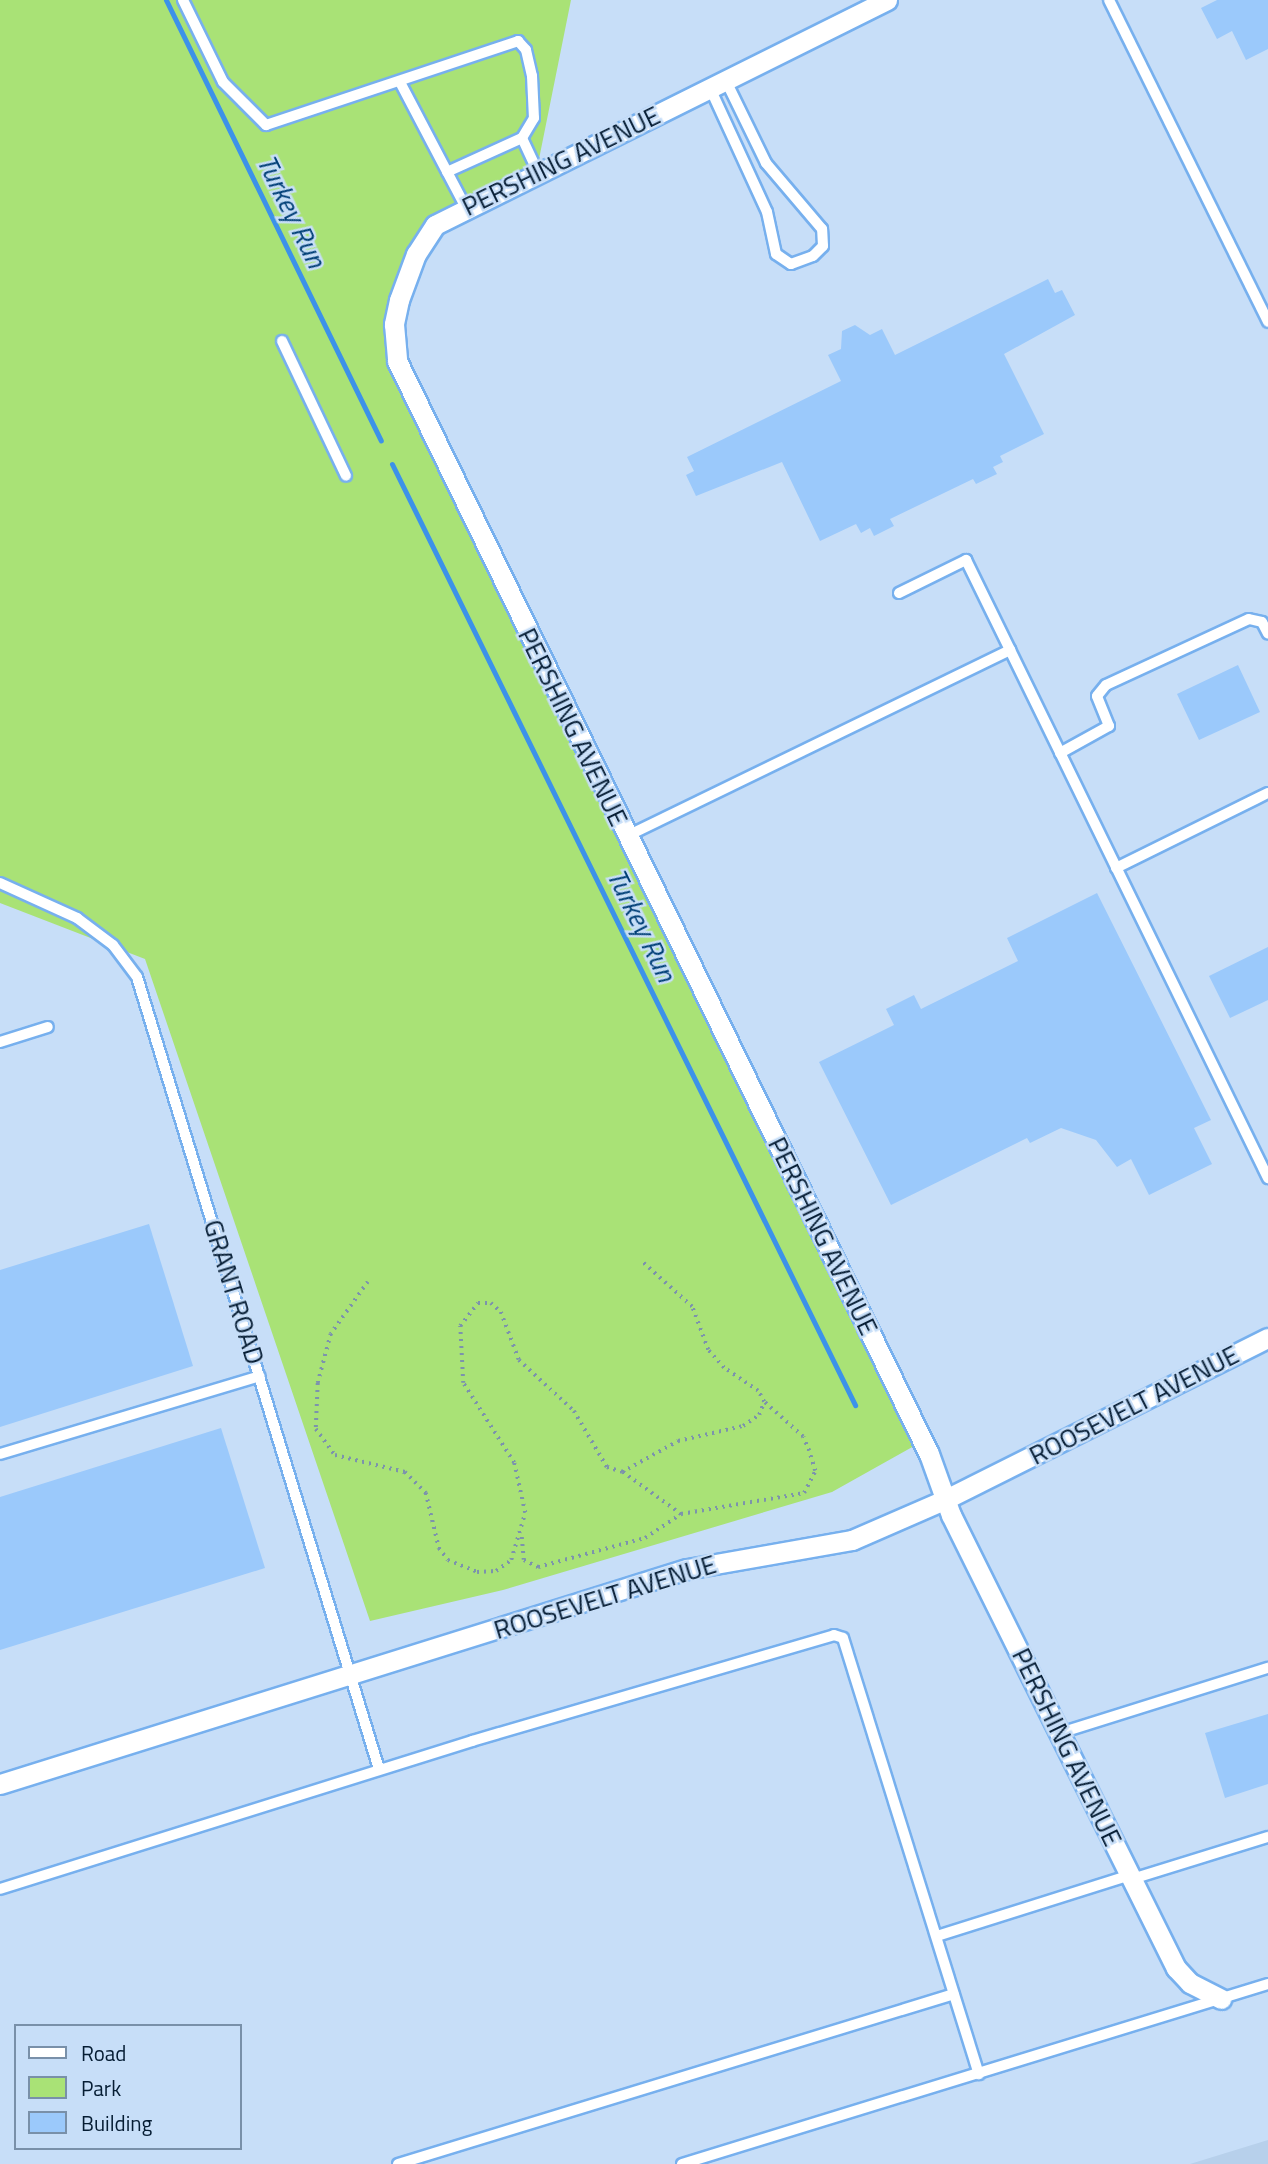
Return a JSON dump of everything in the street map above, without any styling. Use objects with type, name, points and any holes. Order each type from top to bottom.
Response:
[{"type":"street","name":"PERSHING AVENUE","points":[[887,0],[435,225],[416,254],[394,324],[397,361],[929,1454],[944,1500],[1176,1968],[1190,1983],[1221,1998]]},
{"type":"street","name":"ROOSEVELT AVENUE","points":[[0,1784],[350,1677],[687,1569],[852,1540],[944,1500],[1268,1338]]},
{"type":"lane","points":[[183,0],[223,82],[266,125],[401,84],[518,41],[526,50],[532,76],[534,118],[522,138],[447,172]]},
{"type":"lane","points":[[1109,0],[1268,322]]},
{"type":"lane","points":[[401,84],[466,208]]},
{"type":"lane","points":[[718,85],[766,163],[822,229],[823,246],[813,256],[791,264],[776,254],[767,212],[718,85]]},
{"type":"lane","points":[[522,138],[538,173]]},
{"type":"lane","points":[[282,341],[346,476]]},
{"type":"lane","points":[[899,593],[966,560],[1268,1178]]},
{"type":"lane","points":[[1060,753],[1109,726],[1097,696],[1107,685],[1249,620],[1262,622],[1268,634]]},
{"type":"lane","points":[[626,836],[1010,650]]},
{"type":"lane","points":[[1116,868],[1268,793]]},
{"type":"lane","name":"GRANT ROAD","points":[[0,883],[78,918],[113,945],[137,977],[379,1769]]},
{"type":"lane","points":[[0,1042],[48,1027]]},
{"type":"lane","points":[[0,1454],[260,1376]]},
{"type":"lane","points":[[0,1889],[379,1769],[834,1635],[843,1638],[979,2074]]},
{"type":"lane","points":[[1060,1733],[1268,1668]]},
{"type":"lane","points":[[937,1936],[1268,1837]]},
{"type":"lane","points":[[682,2164],[1268,1984]]},
{"type":"lane","points":[[398,2164],[954,1994]]},
{"type":"path","points":[[642,1262],[692,1307],[708,1350],[803,1437],[815,1471],[811,1484],[792,1498],[761,1497],[681,1514],[645,1538],[538,1567],[524,1560],[522,1535],[525,1513],[514,1463],[463,1383],[460,1326],[478,1303],[491,1304],[501,1312],[519,1360],[574,1411],[607,1466],[622,1472],[681,1514]]},
{"type":"path","points":[[368,1282],[331,1334],[324,1359],[315,1409],[323,1443],[335,1455],[389,1464],[418,1482],[426,1493],[439,1548],[457,1567],[496,1571],[510,1560],[522,1535]]},
{"type":"path","points":[[622,1472],[678,1441],[743,1426],[759,1415],[764,1402]]},
{"type":"shaded area","points":[[1268,2140],[1268,2164],[1190,2164]]},
{"type":"green space","points":[[0,0],[571,0],[536,174],[425,236],[395,342],[923,1441],[832,1492],[503,1590],[370,1621],[145,959],[0,903]]},
{"type":"building","points":[[1217,0],[1268,0],[1268,49],[1246,60],[1232,31],[1217,39],[1201,8]]},
{"type":"building","points":[[1048,279],[1055,293],[1062,290],[1075,315],[1004,354],[1044,434],[1000,456],[1003,462],[993,467],[997,474],[976,484],[973,479],[890,519],[894,526],[874,536],[870,528],[861,533],[856,524],[820,541],[782,462],[696,496],[686,475],[694,471],[687,457],[841,381],[828,355],[841,349],[842,331],[855,325],[870,335],[882,329],[895,355]]},
{"type":"building","points":[[1238,665],[1260,712],[1199,740],[1177,694]]},
{"type":"building","points":[[1097,893],[1211,1120],[1194,1128],[1212,1164],[1149,1195],[1131,1159],[1117,1167],[1096,1140],[1061,1128],[1030,1143],[1027,1138],[891,1205],[819,1062],[894,1025],[886,1009],[914,995],[921,1009],[1018,961],[1007,938]]},
{"type":"building","points":[[1268,947],[1268,1000],[1230,1018],[1209,976]]},
{"type":"building","points":[[149,1224],[193,1366],[0,1427],[0,1270]]},
{"type":"building","points":[[221,1428],[265,1568],[0,1650],[0,1497]]},
{"type":"building","points":[[1268,1714],[1268,1784],[1225,1798],[1205,1733]]},
{"type":"waterway","name":"Turkey Run","points":[[166,0],[381,440]]},
{"type":"waterway","name":"Turkey Run","points":[[392,464],[855,1405]]}]
